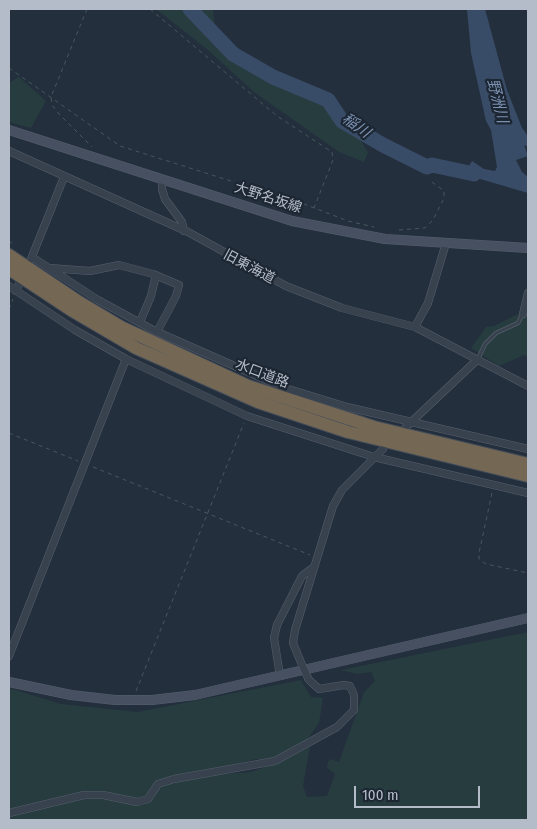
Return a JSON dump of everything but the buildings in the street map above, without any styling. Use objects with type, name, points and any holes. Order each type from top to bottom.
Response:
[{"type":"highway","name":"水口道路","points":[[9,255],[78,302],[121,327],[248,386],[374,427],[528,464]]},
{"type":"highway","name":"水口道路","points":[[9,269],[70,310],[136,348],[258,402],[348,432],[528,476]]},
{"type":"main road","name":"大野名坂線","points":[[9,130],[292,221],[344,233],[385,239],[528,248]]},
{"type":"main road","points":[[9,682],[72,695],[115,700],[152,700],[195,695],[528,618]]},
{"type":"street","name":"旧東海道","points":[[9,151],[184,230],[266,277],[342,308],[415,327],[528,386]]},
{"type":"street","points":[[64,177],[31,259],[50,268],[98,300],[157,332],[282,387],[347,407],[528,450]]},
{"type":"street","points":[[162,179],[165,199],[182,222],[184,230]]},
{"type":"street","points":[[415,327],[428,303],[446,243]]},
{"type":"street","points":[[50,268],[90,270],[119,266],[156,275],[179,285],[176,296],[157,332]]},
{"type":"street","points":[[140,322],[151,296],[156,275]]},
{"type":"street","points":[[16,291],[19,284]]},
{"type":"street","points":[[9,286],[75,330],[126,359],[247,416],[374,457],[528,493]]},
{"type":"street","points":[[523,314],[528,293]]},
{"type":"street","points":[[9,656],[126,359]]},
{"type":"street","points":[[406,427],[477,360]]},
{"type":"street","points":[[9,813],[84,795],[103,794],[137,802],[148,799],[158,784],[174,779],[275,761],[337,727],[354,710],[354,695],[350,686],[344,685],[319,689],[310,680],[293,643],[295,630],[333,506],[342,490],[383,449]]},
{"type":"street","points":[[280,676],[274,638],[277,625],[302,576],[314,567]]},
{"type":"lane","points":[[477,360],[485,344],[496,333],[518,323],[523,314]]},
{"type":"path","points":[[87,9],[51,97],[52,105],[59,114],[102,159]]},
{"type":"path","points":[[150,9],[277,116],[332,152],[333,160],[314,208]]},
{"type":"path","points":[[9,68],[120,146],[378,228]]},
{"type":"path","points":[[393,231],[425,228],[433,220],[444,198],[444,191],[432,182]]},
{"type":"path","points":[[9,310],[16,291]]},
{"type":"path","points":[[135,693],[247,416]]},
{"type":"path","points":[[9,433],[317,558]]},
{"type":"path","points":[[491,484],[492,497],[479,559],[486,564],[528,573]]},
{"type":"green space","points":[[156,9],[213,9],[216,39],[250,67],[323,102],[358,136],[368,152],[364,162],[339,152],[254,92],[208,50]]},
{"type":"green space","points":[[19,77],[46,101],[31,128],[9,122],[9,83]]},
{"type":"green space","points":[[528,309],[528,357],[524,355],[499,366],[471,348],[486,327],[494,326]]},
{"type":"green space","points":[[528,632],[528,820],[9,820],[9,688],[61,704],[138,712],[301,680],[311,697],[323,698],[319,723],[304,744],[269,761],[256,759],[231,766],[210,775],[250,772],[266,767],[310,747],[303,786],[307,797],[327,796],[335,774],[327,768],[328,762],[330,759],[339,762],[364,692],[375,681],[371,672],[357,674],[341,670]]},
{"type":"water","name":"野洲川","points":[[467,9],[485,9],[507,90],[522,128],[528,136],[528,147],[524,145],[528,156],[516,160],[522,172],[528,177],[528,193],[453,171],[468,168],[472,161],[484,169],[495,171],[497,167],[491,130],[486,121],[471,53]]},
{"type":"waterway","name":"稲川","points":[[190,9],[233,54],[273,77],[328,100],[342,121],[383,145],[427,167],[432,165],[474,174]]}]
